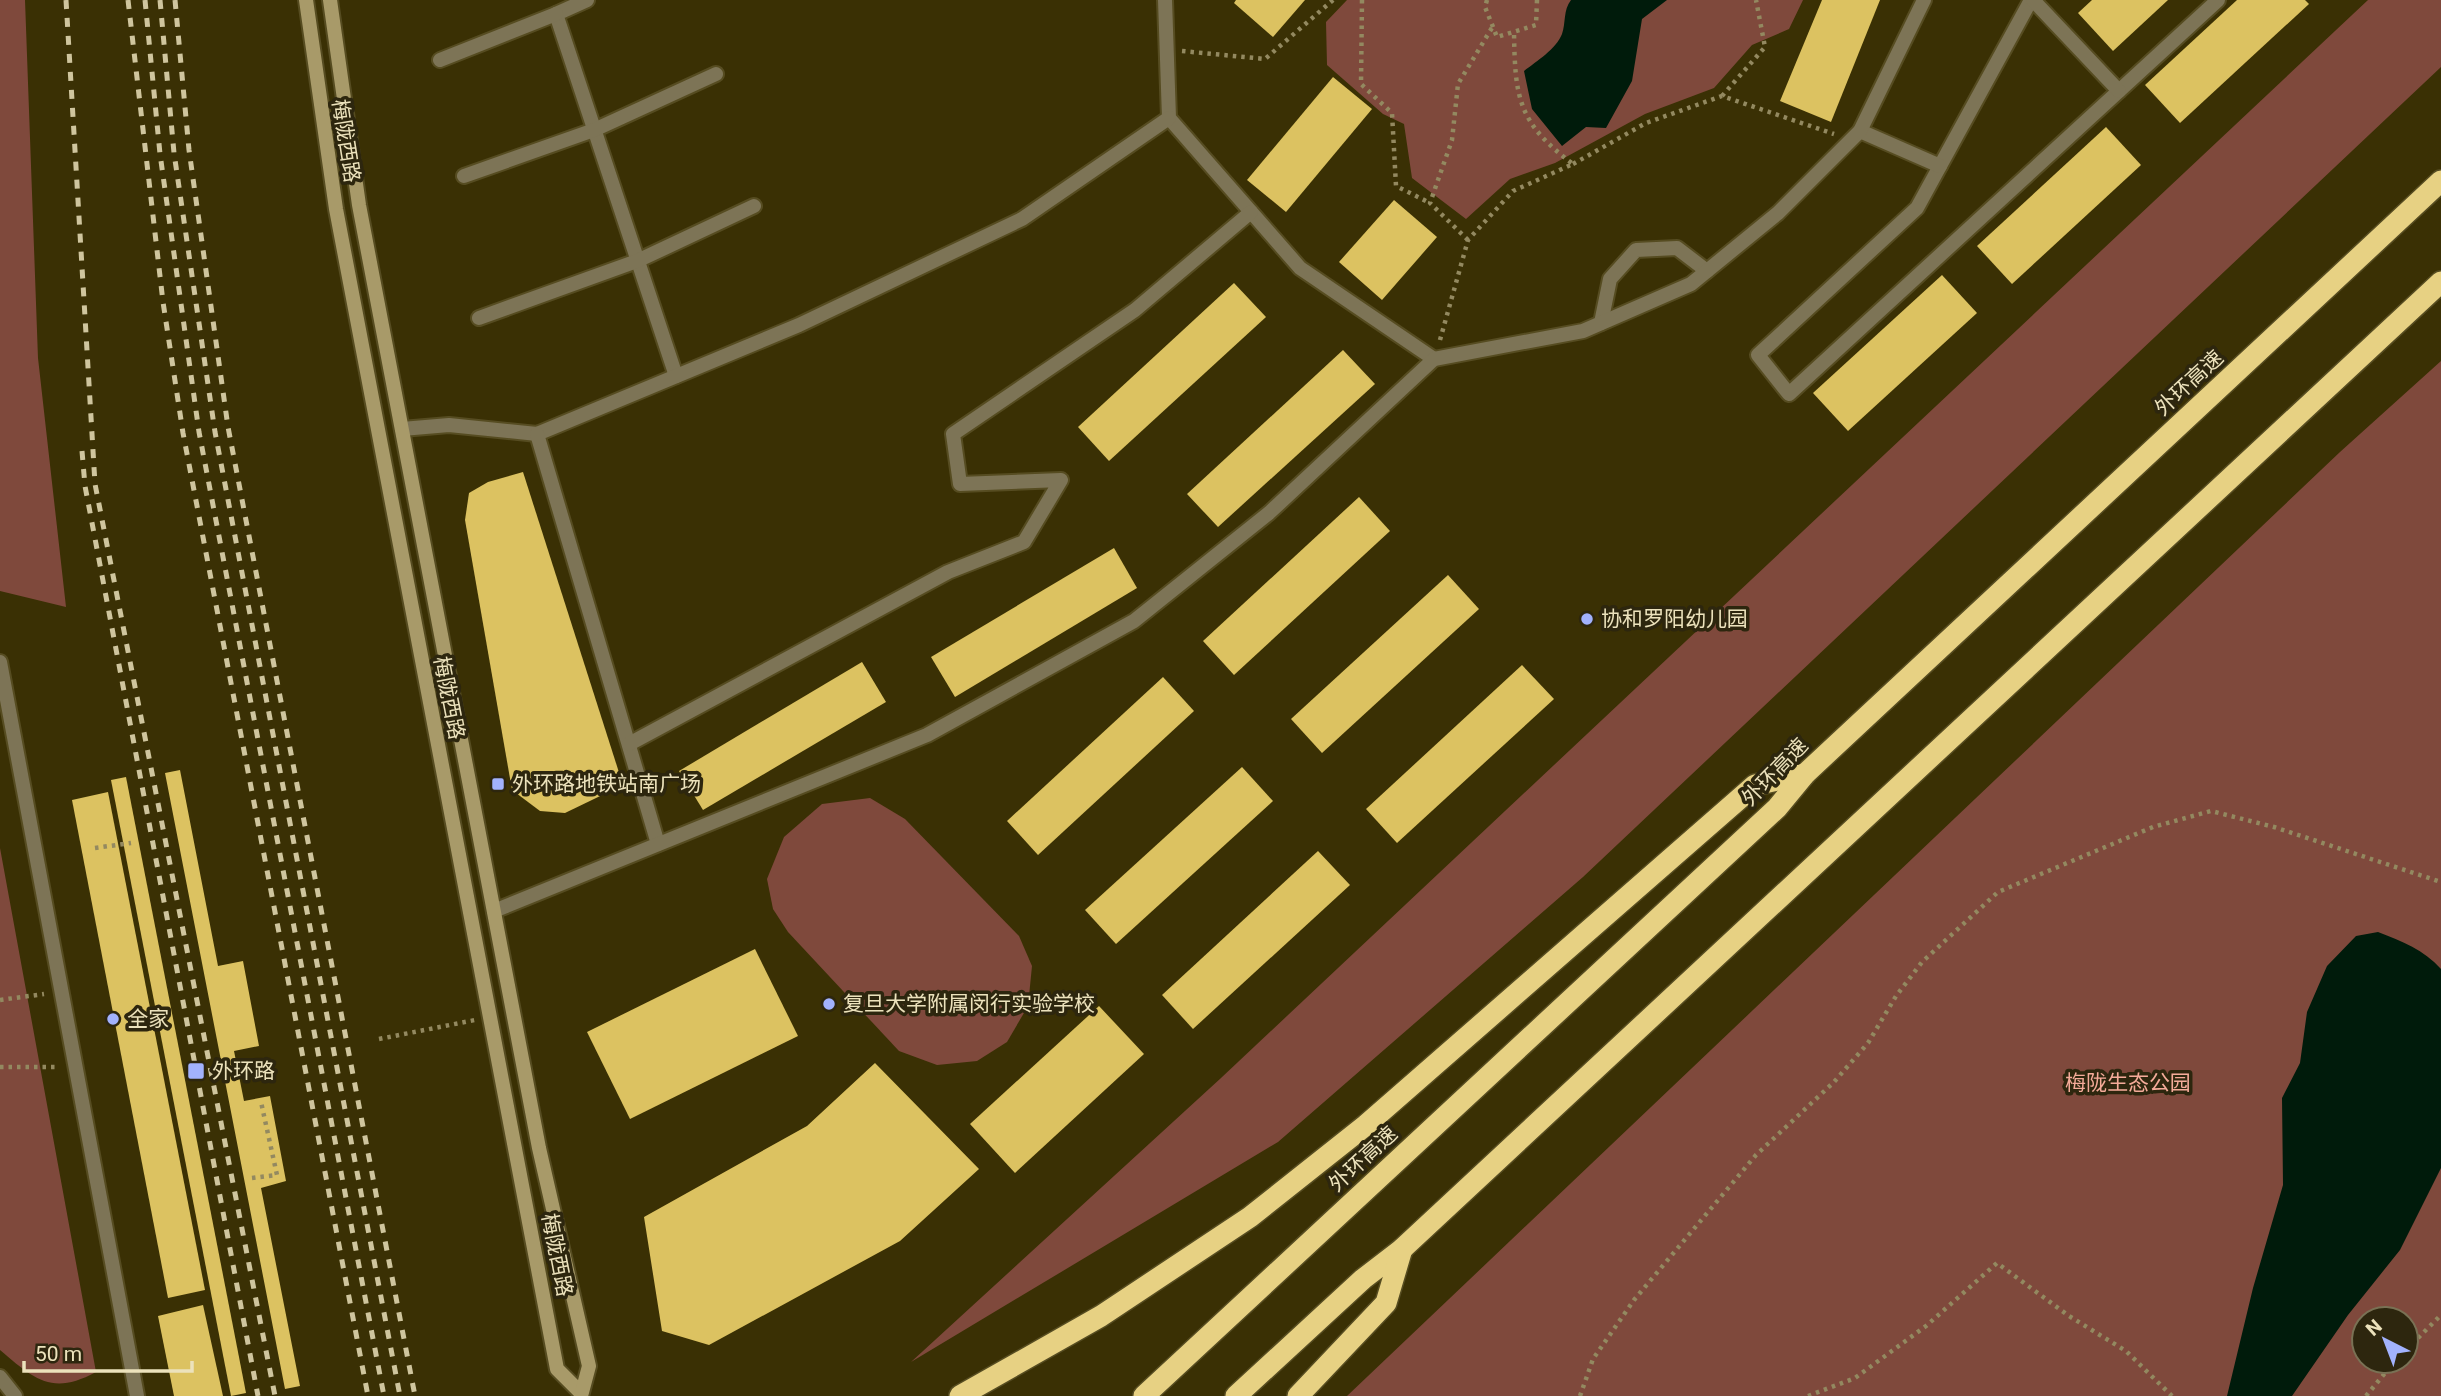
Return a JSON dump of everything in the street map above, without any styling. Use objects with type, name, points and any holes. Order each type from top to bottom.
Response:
[{"type":"highway","name":"外环高速","points":[[1144,1396],[1777,808],[1805,774],[2441,181]]},
{"type":"highway","points":[[1236,1396],[1363,1279],[1402,1250],[2441,282]]},
{"type":"highway","points":[[964,1393],[1049,1346],[1201,1252],[1309,1172],[1755,785],[1805,774]]},
{"type":"highway","points":[[1298,1396],[1386,1303],[1402,1250]]},
{"type":"street","name":"梅陇西路","points":[[306,0],[335,209],[557,1369],[581,1395]]},
{"type":"street","name":"梅陇西路","points":[[330,0],[359,205],[539,1148],[589,1366],[581,1395]]},
{"type":"street","points":[[440,60],[556,15],[587,0]]},
{"type":"street","points":[[1165,0],[1169,118],[1300,268],[1434,359]]},
{"type":"street","points":[[494,911],[927,735],[1134,621],[1269,513],[1434,359],[1583,331],[1691,284],[1778,213],[1856,135],[1924,0]]},
{"type":"street","points":[[2119,91],[2032,0],[1917,208],[1758,355],[1789,394],[2119,91],[2218,0]]},
{"type":"street","points":[[556,15],[676,376]]},
{"type":"street","points":[[464,176],[594,130],[716,74]]},
{"type":"street","points":[[402,429],[449,425],[537,434],[799,324],[1022,219],[1169,118]]},
{"type":"street","points":[[1856,135],[1940,166]]},
{"type":"street","points":[[479,318],[637,261],[754,206]]},
{"type":"street","points":[[629,744],[948,572],[1024,542],[1061,480],[960,484],[953,434],[1135,310],[1251,212]]},
{"type":"street","points":[[1601,323],[1610,279],[1636,250],[1677,248],[1707,271]]},
{"type":"street","points":[[537,434],[658,844]]},
{"type":"street","points":[[0,662],[137,1396]]},
{"type":"street","points":[[0,1377],[15,1396]]},
{"type":"path","points":[[1167,50],[1265,59],[1333,0]]},
{"type":"path","points":[[1362,0],[1361,84],[1392,113],[1396,186],[1430,204],[1468,240]]},
{"type":"path","points":[[1487,0],[1485,7],[1497,37],[1536,25],[1537,0]]},
{"type":"path","points":[[1434,359],[1468,240],[1513,191],[1573,164],[1646,123],[1721,96],[1765,47],[1756,0]]},
{"type":"path","points":[[1430,204],[1452,140],[1458,84],[1493,26]]},
{"type":"path","points":[[1514,32],[1518,102],[1543,142],[1573,164]]},
{"type":"path","points":[[1721,96],[1856,135]]},
{"type":"path","points":[[1580,1396],[1593,1359],[1634,1300],[1756,1155],[1834,1082],[1868,1044],[1896,996],[1922,962],[1998,892],[2153,827],[2211,811],[2274,827],[2441,882]]},
{"type":"path","points":[[95,848],[131,843]]},
{"type":"path","points":[[0,1000],[61,992]]},
{"type":"path","points":[[379,1039],[490,1017]]},
{"type":"path","points":[[0,1067],[74,1067]]},
{"type":"path","points":[[252,1178],[277,1175],[261,1102]]},
{"type":"path","points":[[1808,1396],[1855,1378],[1926,1326],[1997,1263],[2069,1317],[2126,1351],[2172,1396]]},
{"type":"path","points":[[2420,1336],[2441,1315]]},
{"type":"path","points":[[2366,1396],[2383,1375]]},
{"type":"green space","points":[[0,0],[25,0],[38,358],[66,607],[0,591]]},
{"type":"green space","points":[[1347,0],[1803,0],[1789,29],[1752,45],[1714,88],[1645,114],[1555,163],[1510,179],[1466,219],[1412,178],[1404,124],[1383,114],[1327,65],[1326,22]]},
{"type":"green space","points":[[2368,0],[2441,0],[2441,67],[1583,877],[1278,1142],[911,1362],[1221,1078]]},
{"type":"green space","name":"梅陇生态公园","points":[[2441,361],[2441,1396],[1347,1396],[2340,452]]},
{"type":"green space","points":[[870,798],[905,819],[1019,936],[1032,966],[1028,1006],[1007,1042],[977,1061],[937,1065],[899,1051],[788,932],[773,909],[767,879],[784,837],[822,804]]},
{"type":"green space","points":[[0,848],[96,1372],[67,1383],[44,1381],[23,1369],[0,1350]]},
{"type":"shaded area","points":[[1571,0],[1667,0],[1642,19],[1632,81],[1606,128],[1586,127],[1562,146],[1532,109],[1524,71],[1546,54],[1559,39]]},
{"type":"shaded area","points":[[2378,932],[2420,951],[2441,969],[2441,1168],[2400,1250],[2356,1305],[2350,1305],[2350,1312],[2292,1396],[2227,1396],[2253,1288],[2283,1185],[2282,1098],[2300,1063],[2307,1012],[2327,966],[2356,936]]},
{"type":"building","points":[[1236,0],[1305,0],[1273,37],[1234,3]]},
{"type":"building","points":[[1822,0],[1880,0],[1831,122],[1780,101]]},
{"type":"building","points":[[2092,0],[2168,0],[2113,51],[2078,13]]},
{"type":"building","points":[[2237,0],[2305,0],[2309,4],[2180,123],[2145,85]]},
{"type":"building","points":[[1333,77],[1372,109],[1286,212],[1247,180]]},
{"type":"building","points":[[2106,127],[2141,165],[2012,284],[1977,246]]},
{"type":"building","points":[[1394,200],[1437,237],[1382,300],[1339,262]]},
{"type":"building","points":[[1942,275],[1977,313],[1848,431],[1813,393]]},
{"type":"building","points":[[1234,283],[1266,317],[1109,461],[1078,427]]},
{"type":"building","points":[[1343,350],[1375,384],[1218,527],[1187,494]]},
{"type":"building","points":[[523,472],[623,785],[565,813],[540,811],[512,790],[465,520],[469,493],[488,482]]},
{"type":"building","points":[[1359,497],[1390,531],[1234,675],[1203,641]]},
{"type":"building","points":[[1114,548],[1137,588],[955,697],[931,657]]},
{"type":"building","points":[[1448,575],[1479,609],[1322,753],[1291,719]]},
{"type":"building","points":[[862,662],[886,702],[703,810],[679,771]]},
{"type":"building","points":[[1522,665],[1554,699],[1397,843],[1366,809]]},
{"type":"building","points":[[1163,677],[1194,711],[1038,855],[1007,821]]},
{"type":"building","points":[[1242,767],[1273,801],[1116,944],[1085,910]]},
{"type":"building","points":[[180,770],[218,966],[243,961],[259,1046],[234,1051],[244,1101],[270,1096],[286,1181],[261,1188],[300,1386],[285,1389],[165,773]]},
{"type":"building","points":[[126,777],[246,1393],[231,1396],[111,780]]},
{"type":"building","points":[[108,792],[205,1290],[168,1298],[72,800]]},
{"type":"building","points":[[1318,851],[1350,885],[1193,1029],[1162,995]]},
{"type":"building","points":[[755,949],[798,1036],[630,1119],[587,1032]]},
{"type":"building","points":[[1099,1006],[1144,1054],[1015,1173],[970,1124]]},
{"type":"building","points":[[875,1063],[979,1169],[900,1241],[709,1345],[662,1331],[644,1217],[807,1126]]},
{"type":"building","points":[[203,1305],[223,1396],[174,1396],[158,1316]]},
{"type":"railway","points":[[66,0],[95,484],[275,1396]]},
{"type":"railway","points":[[128,0],[163,302],[183,433],[368,1396]]},
{"type":"railway","points":[[145,0],[160,154],[199,432],[384,1396]]},
{"type":"railway","points":[[160,0],[174,153],[215,432],[400,1396]]},
{"type":"railway","points":[[175,0],[189,150],[228,427],[415,1396]]},
{"type":"railway","points":[[82,451],[85,486],[258,1396]]},
{"type":"place","name":"协和罗阳幼儿园","points":[[1587,619]]},
{"type":"place","name":"外环路地铁站南广场","points":[[498,784]]},
{"type":"place","name":"复旦大学附属闵行实验学校","points":[[829,1004]]},
{"type":"place","name":"全家","points":[[113,1019]]},
{"type":"place","name":"外环路","points":[[196,1071]]}]
